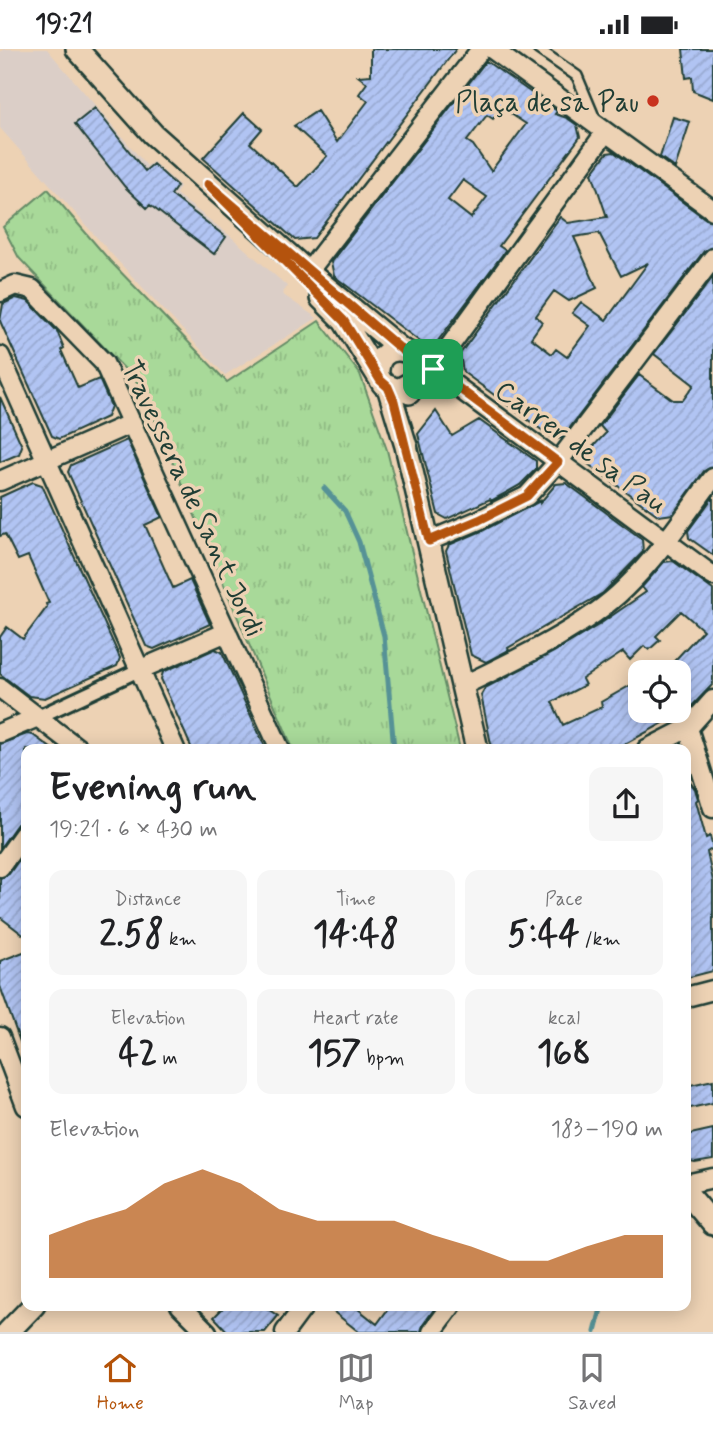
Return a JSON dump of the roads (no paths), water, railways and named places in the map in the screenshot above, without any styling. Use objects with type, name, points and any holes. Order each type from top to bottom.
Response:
[{"type":"street","name":"Carrer de sa Pau","points":[[77,49],[153,134],[416,367],[558,462],[713,576]]},
{"type":"street","points":[[308,272],[481,49]]},
{"type":"street","points":[[492,49],[602,130],[690,187],[713,210]]},
{"type":"street","points":[[416,367],[392,351],[383,356],[378,365],[383,381],[398,390],[602,130]]},
{"type":"street","name":"Carrer de sa Pau","points":[[208,184],[344,321],[383,381],[406,446]]},
{"type":"street","points":[[429,541],[527,496],[558,462],[713,258]]},
{"type":"street","name":"Travessera de Sant Jordi","points":[[0,292],[15,285],[32,289],[104,363],[278,744]]},
{"type":"street","points":[[0,356],[173,744]]},
{"type":"street","points":[[416,367],[406,414],[406,446],[476,744]]},
{"type":"street","points":[[0,481],[132,423]]},
{"type":"street","points":[[464,684],[548,642],[592,614],[624,589],[666,541],[713,478]]},
{"type":"street","points":[[0,733],[227,632]]},
{"type":"street","points":[[0,688],[72,744]]},
{"type":"street","points":[[657,744],[688,728],[713,700]]},
{"type":"street","points":[[688,728],[708,768],[713,808]]},
{"type":"street","points":[[0,867],[21,838]]},
{"type":"street","points":[[691,996],[713,990]]},
{"type":"street","points":[[0,1037],[21,1093]]},
{"type":"street","points":[[691,1183],[713,1178]]},
{"type":"street","points":[[691,1198],[713,1224]]},
{"type":"street","points":[[8,1332],[28,1311]]},
{"type":"street","points":[[186,1311],[207,1332]]},
{"type":"street","points":[[285,1332],[300,1311]]},
{"type":"street","points":[[432,1332],[448,1311]]},
{"type":"lane","points":[[538,49],[577,76],[602,130]]},
{"type":"waterway","points":[[324,488],[345,511],[359,542],[384,636],[394,744]]},
{"type":"waterway","points":[[595,1332],[600,1311]]},
{"type":"place","name":"Plaça de sa Pau","points":[[653,101]]}]
